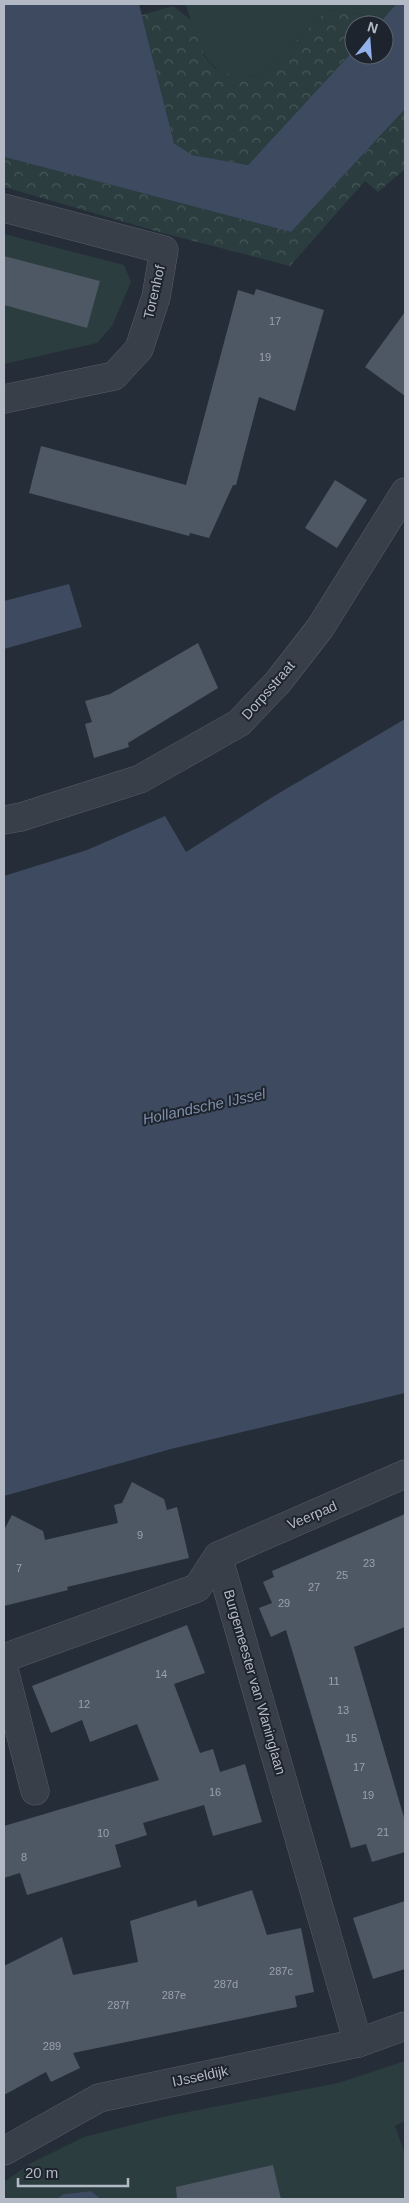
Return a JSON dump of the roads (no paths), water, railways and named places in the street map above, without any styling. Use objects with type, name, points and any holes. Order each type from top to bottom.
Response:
[{"type":"street","name":"Torenhof","points":[[4,208],[164,250],[156,297],[139,349],[114,376],[4,399]]},
{"type":"street","name":"Dorpsstraat","points":[[4,820],[21,817],[140,779],[239,723],[278,682],[320,628],[405,492]]},
{"type":"street","name":"Veerpad","points":[[218,1556],[405,1474]]},
{"type":"street","points":[[4,1658],[197,1588],[218,1556]]},
{"type":"street","name":"Burgemeester van Waninglaan","points":[[218,1556],[358,2043]]},
{"type":"street","points":[[4,1668],[35,1791]]},
{"type":"street","name":"IJsseldijk","points":[[4,2151],[99,2098],[358,2043],[405,2026]]},
{"type":"water","points":[[4,4],[139,4],[174,143],[192,155],[248,165],[344,61],[344,65],[394,65],[394,15],[387,15],[396,4],[405,4],[405,109],[291,232],[4,157]]},
{"type":"water","points":[[69,584],[82,627],[4,649],[4,601]]},
{"type":"water","name":"Hollandsche IJssel","points":[[405,719],[405,1393],[171,1449],[4,1496],[4,876],[87,850],[165,816],[186,852],[274,796]]},
{"type":"water","points":[[91,2191],[101,2199],[56,2199],[64,2194]]}]
